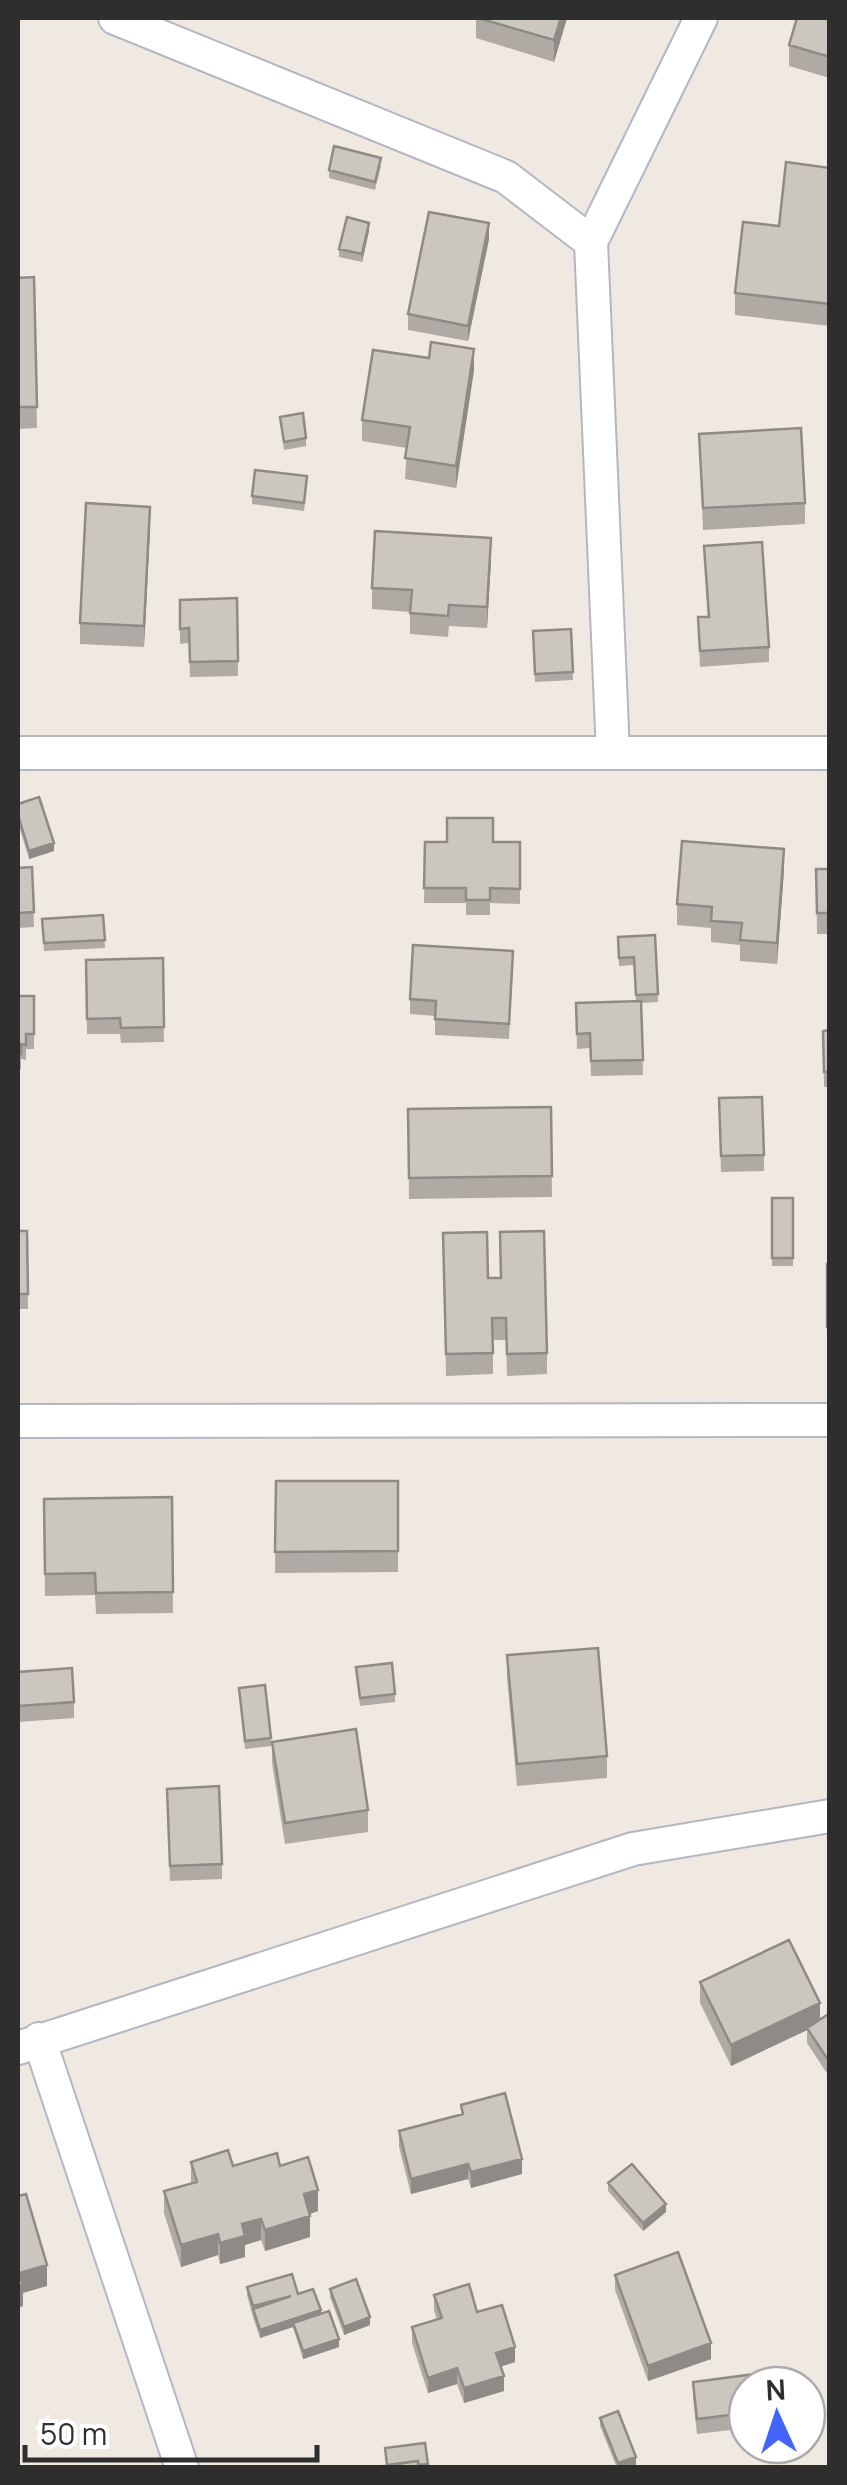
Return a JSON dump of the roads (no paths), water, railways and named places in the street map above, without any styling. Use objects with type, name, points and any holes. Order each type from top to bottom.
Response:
[{"type":"street","points":[[116,18],[506,177],[591,242]]},
{"type":"street","points":[[613,753],[591,242],[702,18]]},
{"type":"street","points":[[18,753],[830,753]]},
{"type":"street","points":[[18,1421],[830,1420]]},
{"type":"street","points":[[182,2468],[28,2043],[633,1849],[830,1816]]}]
